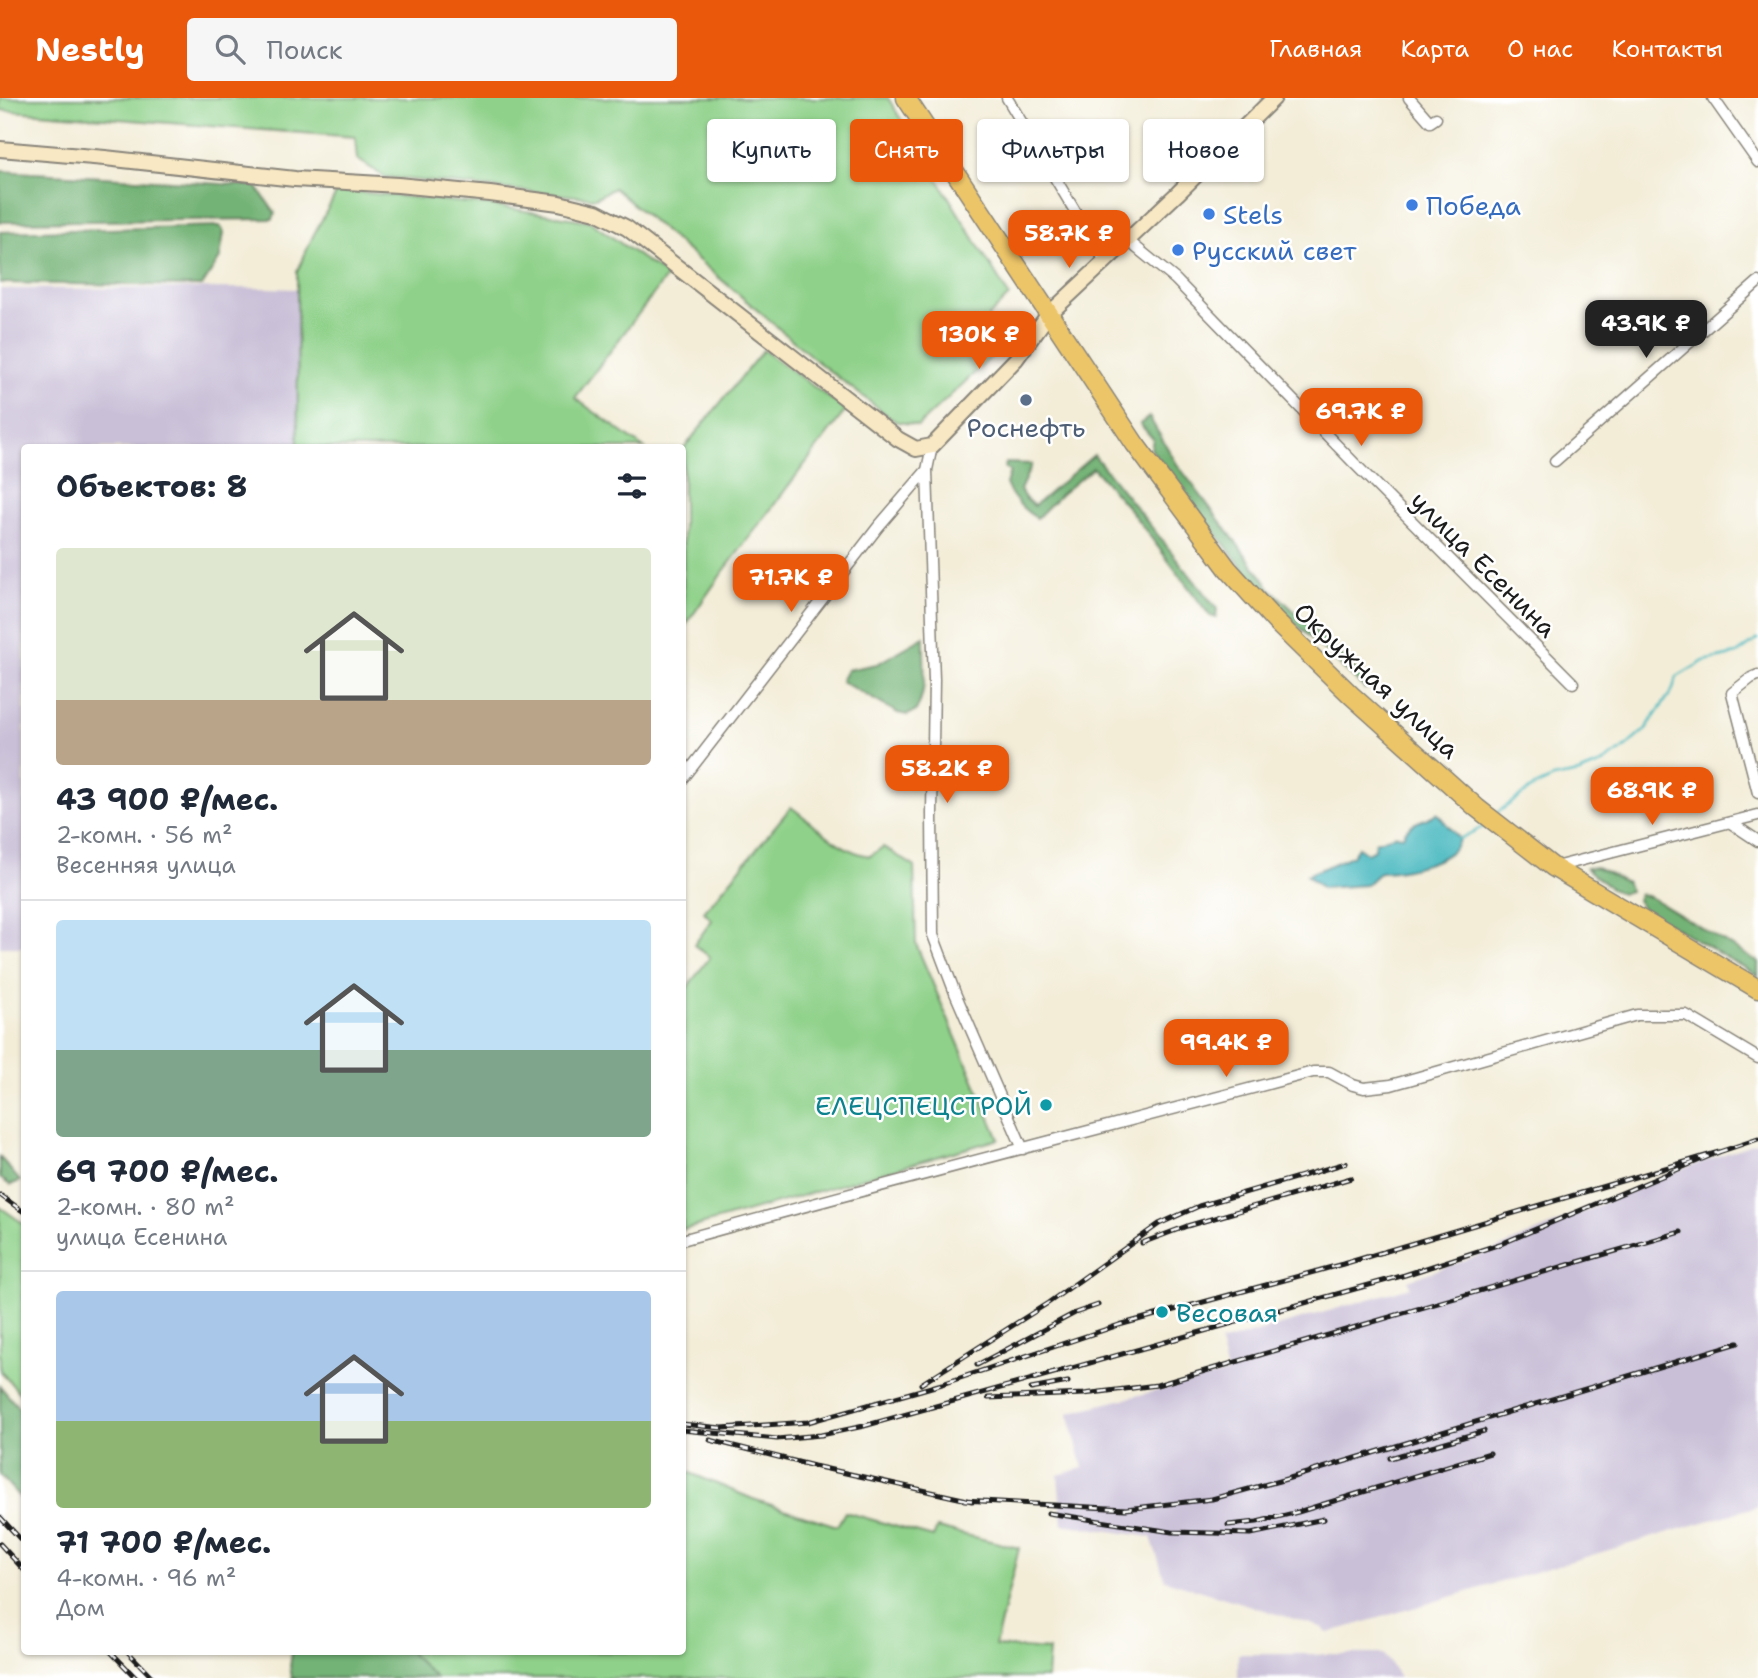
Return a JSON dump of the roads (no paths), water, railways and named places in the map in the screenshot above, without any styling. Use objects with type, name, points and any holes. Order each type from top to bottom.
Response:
[{"type":"highway","name":"Окружная улица","points":[[906,98],[1048,315],[1151,465],[1228,569],[1276,622],[1350,695],[1467,800],[1553,867],[1758,989]]},
{"type":"street","points":[[1007,98],[1105,261]]},
{"type":"street","points":[[1023,1149],[955,993],[933,934],[934,680],[927,470],[932,446],[1016,359],[1048,315],[1274,98]]},
{"type":"street","points":[[1409,98],[1430,122],[1436,118]]},
{"type":"street","points":[[1713,98],[1758,162]]},
{"type":"street","points":[[0,149],[295,179],[489,194],[559,203],[596,212],[627,228],[898,439],[916,449],[932,446]]},
{"type":"street","name":"улица Есенина","points":[[1127,240],[1175,279],[1353,463],[1573,683]]},
{"type":"street","points":[[1555,461],[1758,282]]},
{"type":"street","points":[[686,775],[878,527],[927,470]]},
{"type":"street","points":[[1758,675],[1732,693],[1758,793]]},
{"type":"street","points":[[1553,867],[1758,815]]},
{"type":"street","points":[[1731,823],[1758,841]]},
{"type":"street","points":[[686,1239],[1312,1072],[1329,1072],[1364,1088],[1391,1085],[1637,1016],[1686,1016],[1758,1058]]},
{"type":"water","points":[[1437,813],[1459,839],[1448,854],[1438,860],[1413,868],[1380,872],[1366,885],[1322,888],[1307,875],[1352,856],[1358,847],[1367,853],[1374,849],[1375,842],[1396,835],[1403,836],[1409,827]]},
{"type":"waterway","points":[[1498,812],[1534,787],[1553,778],[1579,773],[1599,765],[1622,750],[1645,730],[1672,691],[1677,677],[1704,661],[1737,654],[1758,639]]},
{"type":"waterway","points":[[1459,839],[1483,827]]},
{"type":"railway","points":[[1719,1152],[1758,1139]]},
{"type":"railway","points":[[686,1424],[722,1428],[808,1422],[942,1384],[1119,1325],[1343,1264],[1719,1152],[1503,1243],[1405,1275],[864,1426],[821,1435],[777,1439],[686,1430]]},
{"type":"railway","points":[[921,1384],[1048,1303],[1159,1224],[1199,1206],[1346,1163]]},
{"type":"railway","points":[[1142,1243],[1187,1226],[1351,1178]]},
{"type":"railway","points":[[0,1195],[21,1210]]},
{"type":"railway","points":[[988,1398],[1084,1394],[1157,1385],[1681,1232]]},
{"type":"railway","points":[[977,1365],[1075,1313],[1098,1305]]},
{"type":"railway","points":[[964,1500],[1126,1509],[1212,1499],[1738,1343]]},
{"type":"railway","points":[[1031,1389],[1068,1382]]},
{"type":"railway","points":[[1390,1458],[1484,1431]]},
{"type":"railway","points":[[710,1440],[972,1501]]},
{"type":"railway","points":[[1228,1525],[1257,1522],[1298,1512],[1490,1453]]},
{"type":"railway","points":[[1048,1513],[1172,1532],[1251,1534],[1324,1519]]},
{"type":"railway","points":[[0,1517],[21,1540]]},
{"type":"railway","points":[[0,1544],[21,1567]]},
{"type":"railway","points":[[114,1655],[136,1678]]},
{"type":"railway","points":[[131,1655],[153,1678]]},
{"type":"place","name":"Победа","points":[[1412,205]]},
{"type":"place","name":"Stels","points":[[1209,214]]},
{"type":"place","name":"Русский свет","points":[[1178,250]]},
{"type":"place","name":"Роснефть","points":[[1026,400]]},
{"type":"place","name":"ЕЛЕЦСПЕЦСТРОЙ","points":[[1046,1105]]},
{"type":"place","name":"Весовая","points":[[1162,1312]]}]
